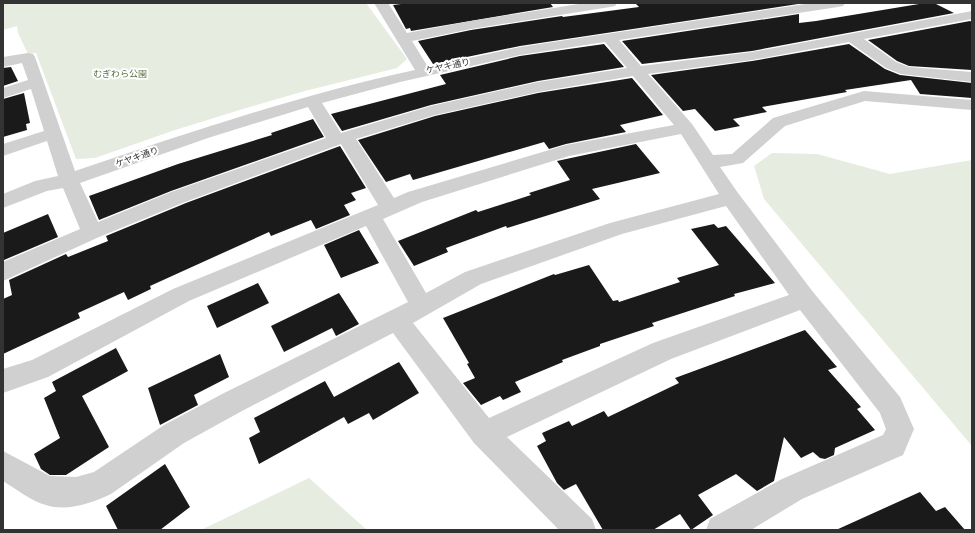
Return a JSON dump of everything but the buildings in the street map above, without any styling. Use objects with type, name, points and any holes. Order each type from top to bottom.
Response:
[{"type":"street","points":[[381,3],[424,72]]},
{"type":"street","points":[[403,38],[471,25],[610,3]]},
{"type":"street","name":"ケヤキ通り","points":[[3,201],[42,186],[70,180],[202,134],[313,101],[424,72],[520,51],[803,6],[838,3]]},
{"type":"street","points":[[3,272],[92,232],[178,197],[341,139],[431,111],[538,87],[609,75],[752,56],[972,15]]},
{"type":"street","points":[[608,37],[686,128],[731,198],[805,298],[891,406],[900,429],[893,445],[792,489],[721,530]]},
{"type":"street","points":[[852,38],[891,66],[906,71],[972,77]]},
{"type":"street","points":[[3,62],[28,57],[70,180],[92,232]]},
{"type":"street","points":[[3,93],[36,82]]},
{"type":"street","points":[[707,162],[737,159],[779,122],[864,96],[972,105]]},
{"type":"street","points":[[313,101],[341,139],[380,212],[422,306]]},
{"type":"street","points":[[3,381],[39,369],[181,295],[415,197],[566,151],[686,128]]},
{"type":"street","points":[[3,150],[54,133]]},
{"type":"street","name":"ケヤキ通り","points":[[3,213],[38,198],[70,180]]},
{"type":"street","points":[[3,465],[47,491],[76,492],[101,484],[174,434],[233,402],[397,320],[472,278],[617,228],[731,198]]},
{"type":"street","points":[[484,434],[662,351],[805,298]]},
{"type":"street","points":[[397,320],[484,434],[581,530]]},
{"type":"green space","name":"むぎわら公園","points":[[3,3],[366,3],[407,59],[397,68],[305,91],[243,109],[175,130],[95,158],[76,159],[36,53],[28,54],[18,33],[17,26],[3,30]]},
{"type":"green space","points":[[772,153],[817,154],[890,174],[972,160],[972,446],[764,199],[754,166]]},
{"type":"green space","points":[[309,478],[367,530],[201,530]]}]
